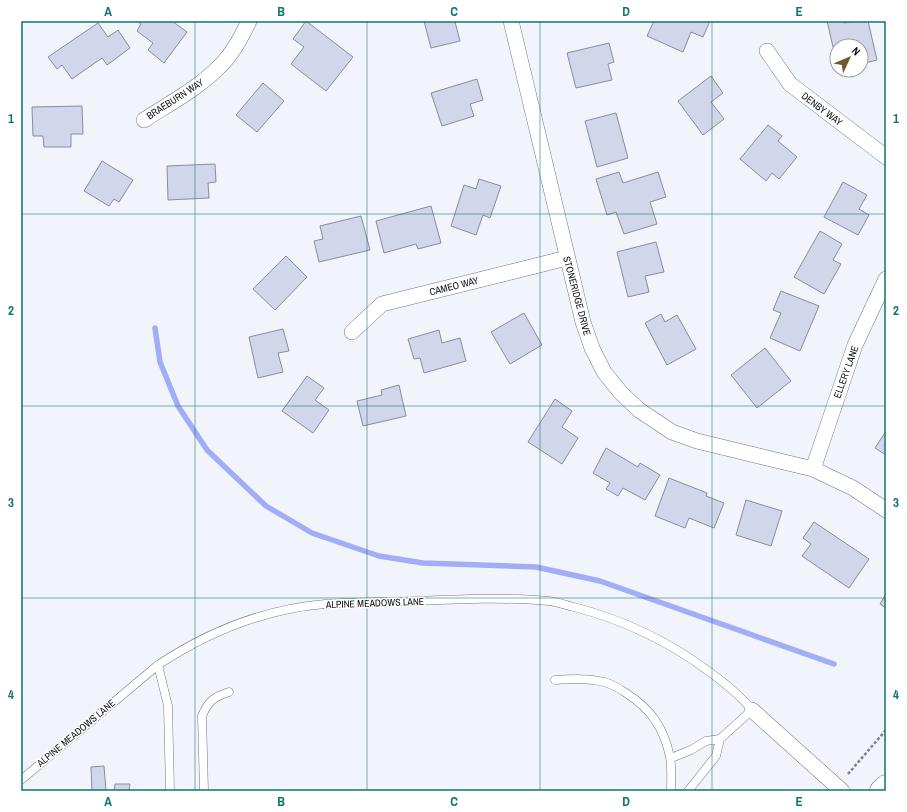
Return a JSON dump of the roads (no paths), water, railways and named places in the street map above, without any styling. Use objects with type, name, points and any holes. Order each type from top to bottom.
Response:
[{"type":"street","name":"BRAEBURN WAY","points":[[144,120],[203,82],[217,69],[240,39],[249,21]]},
{"type":"street","name":"STONERIDGE DRIVE","points":[[510,21],[583,322],[592,348],[604,372],[620,393],[639,410],[672,432],[697,441],[813,469],[853,488],[886,510]]},
{"type":"street","name":"DENBY WAY","points":[[767,51],[790,84],[886,157]]},
{"type":"street","name":"CAMEO WAY","points":[[352,332],[382,304],[567,258]]},
{"type":"street","name":"ELLERY LANE","points":[[813,469],[855,345],[886,279]]},
{"type":"street","name":"ALPINE MEADOWS LANE","points":[[752,710],[840,789]]},
{"type":"street","points":[[881,791],[886,786]]},
{"type":"lane","name":"ALPINE MEADOWS LANE","points":[[21,780],[158,665],[179,651],[240,623],[276,612],[317,605],[494,598],[550,601],[591,611],[631,625],[667,644],[699,664],[730,687],[752,710]]},
{"type":"lane","points":[[158,665],[168,706],[170,791]]},
{"type":"lane","points":[[555,680],[582,679],[606,682],[622,690],[636,700],[653,716],[664,734],[671,758],[671,791]]},
{"type":"lane","points":[[204,791],[202,716],[206,706],[216,696],[229,692]]},
{"type":"lane","points":[[671,758],[691,750],[706,741],[720,739],[752,710]]},
{"type":"lane","points":[[688,791],[716,756],[720,739]]},
{"type":"waterway","points":[[155,328],[160,362],[178,406],[207,450],[266,506],[312,533],[379,556],[423,563],[536,567],[600,581],[834,664]]}]
